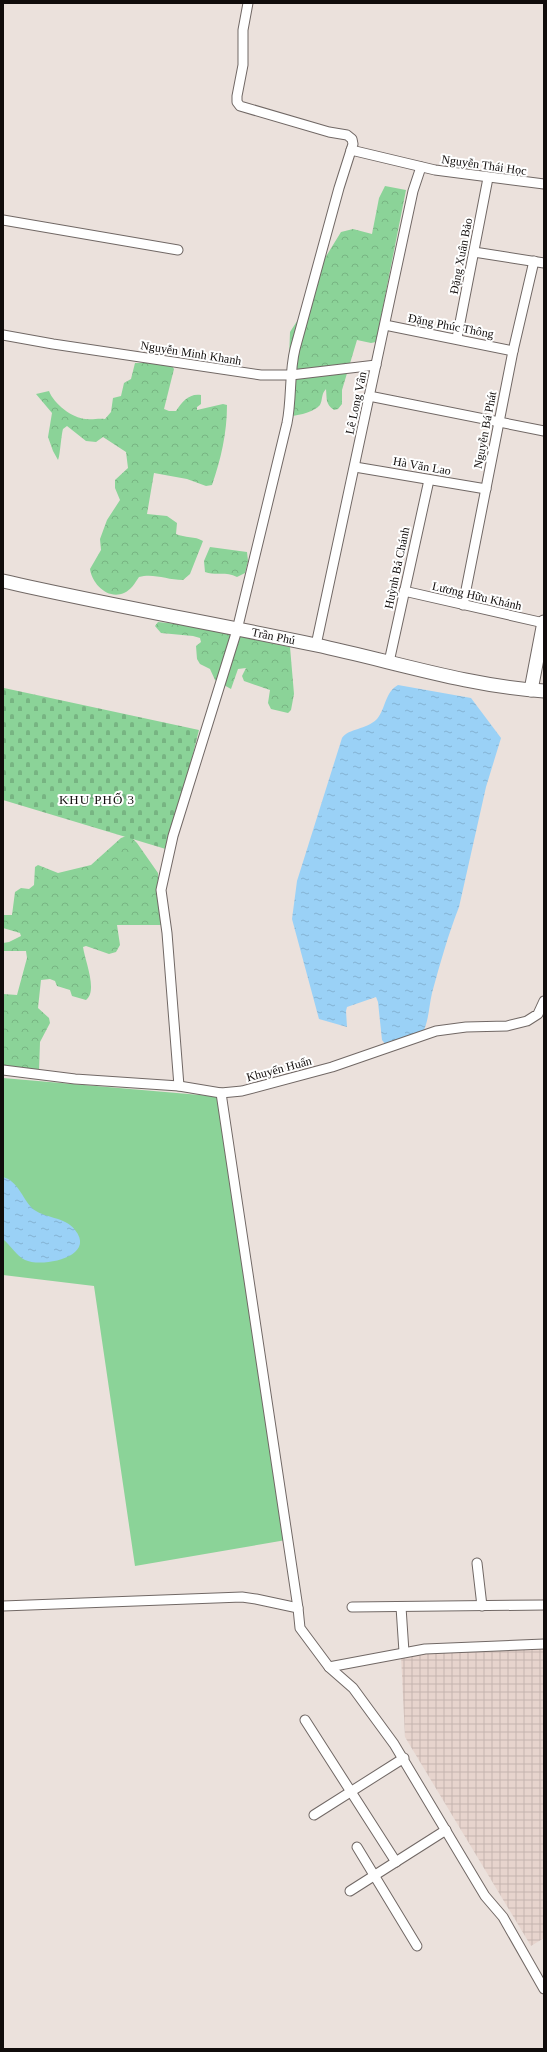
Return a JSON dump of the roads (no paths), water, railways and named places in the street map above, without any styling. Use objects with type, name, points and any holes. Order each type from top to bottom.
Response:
[{"type":"main road","name":"Trần Phú","points":[[3,581],[69,596],[316,645],[491,685],[538,690]]},
{"type":"main road","points":[[538,690],[544,622]]},
{"type":"street","points":[[179,1086],[167,933],[161,890],[173,836],[237,630],[290,409],[291,375],[295,349],[339,188],[351,150],[352,139],[347,135],[322,130],[240,106],[237,102],[243,65],[243,30],[248,3]]},
{"type":"street","name":"Nguyễn Thái Học","points":[[351,150],[421,167],[488,178],[544,184]]},
{"type":"street","name":"Lê Long Vân","points":[[316,645],[413,191],[421,167]]},
{"type":"street","name":"Đặng Xuân Bảo","points":[[457,338],[488,178]]},
{"type":"street","points":[[3,220],[178,250]]},
{"type":"street","points":[[474,252],[544,263]]},
{"type":"street","name":"Nguyễn Bá Phát","points":[[463,605],[513,351],[534,261]]},
{"type":"street","name":"Đặng Phúc Thông","points":[[385,325],[457,338],[513,351]]},
{"type":"street","name":"Nguyễn Minh Khanh","points":[[3,334],[54,344],[260,375],[291,375],[376,365]]},
{"type":"street","points":[[369,396],[544,431]]},
{"type":"street","name":"Hà Văn Lao","points":[[355,466],[486,489]]},
{"type":"street","name":"Huỳnh Bá Chánh","points":[[389,662],[429,480]]},
{"type":"street","name":"Lương Hữu Khánh","points":[[404,591],[544,622]]},
{"type":"street","name":"Khuyển Huấn","points":[[3,1070],[75,1079],[179,1086],[221,1093],[248,1090],[378,1052],[436,1031],[466,1027],[507,1026],[527,1022],[538,1014],[544,1003]]},
{"type":"street","points":[[221,1093],[300,1628],[329,1667],[353,1688],[404,1758],[485,1896],[503,1917],[544,1989]]},
{"type":"street","points":[[477,1563],[482,1606]]},
{"type":"street","points":[[3,1606],[242,1598],[256,1599],[298,1608]]},
{"type":"street","points":[[352,1607],[544,1605]]},
{"type":"street","points":[[401,1607],[404,1652]]},
{"type":"street","points":[[329,1667],[404,1652],[452,1646],[544,1644]]},
{"type":"street","points":[[305,1720],[396,1862]]},
{"type":"street","points":[[314,1815],[404,1758]]},
{"type":"street","points":[[350,1891],[446,1830]]},
{"type":"street","points":[[357,1847],[417,1946]]},
{"type":"water","points":[[398,685],[471,698],[501,738],[486,787],[459,907],[432,993],[426,1025],[424,1030],[397,1042],[386,1045],[382,1040],[378,1002],[376,997],[347,1007],[347,1027],[319,1019],[292,919],[297,881],[342,738],[349,732],[373,723],[380,715],[390,692]]},
{"type":"water","points":[[3,1177],[8,1179],[16,1186],[28,1204],[37,1212],[71,1225],[80,1239],[79,1247],[73,1253],[65,1258],[54,1261],[33,1262],[22,1258],[3,1239]]},
{"type":"district","name":"KHU PHỐ 3","points":[[97,799]]}]
